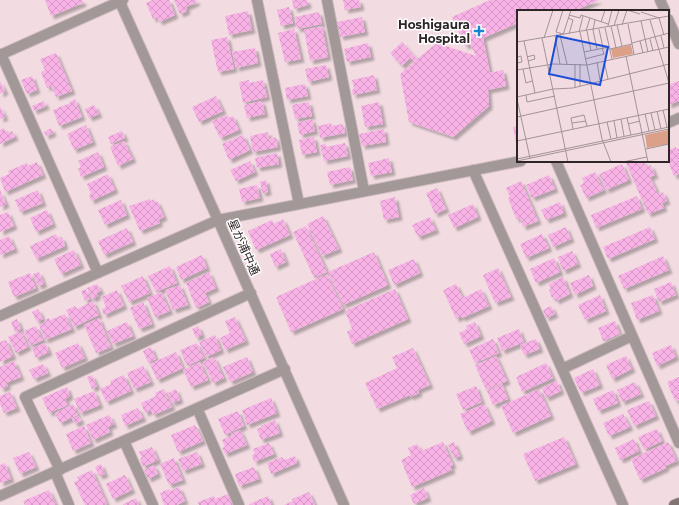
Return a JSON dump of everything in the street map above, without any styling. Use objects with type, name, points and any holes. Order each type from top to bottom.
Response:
[{"type":"street","points":[[257,0],[299,204]]},
{"type":"street","points":[[327,0],[364,191]]},
{"type":"street","points":[[660,0],[665,10]]},
{"type":"street","points":[[98,273],[1,54],[121,1]]},
{"type":"street","name":"星が浦中通","points":[[121,1],[344,505]]},
{"type":"street","points":[[669,21],[679,44]]},
{"type":"street","points":[[669,123],[679,118]]},
{"type":"street","points":[[1,314],[218,220],[517,162]]},
{"type":"street","points":[[556,162],[679,443]]},
{"type":"street","points":[[473,170],[623,505]]},
{"type":"street","points":[[69,505],[57,471],[25,398],[251,293]]},
{"type":"street","points":[[562,369],[632,336]]},
{"type":"street","points":[[0,496],[285,369]]},
{"type":"street","points":[[197,408],[239,505]]},
{"type":"street","points":[[124,441],[153,505]]},
{"type":"street","points":[[674,505],[679,503]]},
{"type":"building","points":[[45,0],[82,0],[83,3],[51,16]]},
{"type":"building","points":[[153,0],[169,0],[175,15],[159,22],[157,17],[153,19],[146,3]]},
{"type":"building","points":[[174,0],[196,0],[197,2],[186,7],[187,11],[180,14]]},
{"type":"building","points":[[292,0],[307,0],[308,5],[294,9]]},
{"type":"building","points":[[343,0],[359,0],[361,7],[345,10]]},
{"type":"building","points":[[490,0],[599,0],[576,10],[517,10],[517,23],[483,38],[490,73],[503,70],[506,86],[488,90],[489,106],[453,137],[409,122],[400,74],[414,62],[410,58],[402,66],[390,53],[402,42],[417,59],[437,43],[476,56],[470,44],[465,46],[452,17]]},
{"type":"building","points":[[289,7],[293,23],[281,26],[277,10]]},
{"type":"building","points":[[248,11],[252,30],[229,35],[225,16]]},
{"type":"building","points":[[319,12],[322,24],[297,29],[295,17]]},
{"type":"building","points":[[362,17],[365,32],[340,37],[337,22]]},
{"type":"building","points":[[322,26],[328,57],[310,61],[304,30]]},
{"type":"building","points":[[294,29],[301,59],[285,62],[278,33]]},
{"type":"building","points":[[227,37],[234,69],[218,72],[211,40]]},
{"type":"building","points":[[368,43],[371,57],[347,62],[344,49]]},
{"type":"building","points":[[255,48],[258,63],[236,68],[232,52]]},
{"type":"building","points":[[56,53],[72,91],[56,97],[51,86],[47,88],[41,72],[45,70],[40,59]]},
{"type":"building","points":[[326,65],[329,77],[308,82],[305,69]]},
{"type":"building","points":[[374,75],[377,90],[353,95],[352,90],[354,89],[352,80]]},
{"type":"building","points":[[32,76],[37,90],[27,94],[21,80]]},
{"type":"building","points":[[249,80],[249,83],[263,80],[267,97],[243,103],[239,82]]},
{"type":"building","points":[[0,81],[5,91],[0,94]]},
{"type":"building","points":[[679,81],[679,101],[669,105],[669,85]]},
{"type":"building","points":[[305,84],[308,96],[287,100],[285,88]]},
{"type":"building","points":[[216,96],[223,111],[199,122],[192,107]]},
{"type":"building","points":[[75,99],[82,117],[59,126],[53,110],[70,103]]},
{"type":"building","points":[[44,101],[46,106],[34,111],[32,106]]},
{"type":"building","points":[[262,101],[265,114],[247,118],[244,105]]},
{"type":"building","points":[[309,102],[312,116],[295,119],[292,105]]},
{"type":"building","points":[[379,102],[383,124],[365,127],[361,106]]},
{"type":"building","points":[[94,105],[99,114],[89,118],[85,109]]},
{"type":"building","points":[[0,106],[5,117],[0,119]]},
{"type":"building","points":[[227,115],[228,118],[233,116],[239,130],[220,138],[212,121]]},
{"type":"building","points":[[312,119],[315,131],[300,135],[297,123]]},
{"type":"building","points":[[331,123],[332,126],[343,124],[345,133],[320,138],[318,126]]},
{"type":"building","points":[[86,125],[93,142],[74,150],[67,134]]},
{"type":"building","points":[[517,126],[517,147],[513,127]]},
{"type":"building","points":[[4,128],[7,134],[12,131],[15,137],[0,144],[0,130]]},
{"type":"building","points":[[51,128],[53,133],[46,136],[44,132]]},
{"type":"building","points":[[384,129],[386,142],[362,146],[359,134]]},
{"type":"building","points":[[122,131],[125,138],[111,144],[108,137]]},
{"type":"building","points":[[268,132],[269,139],[276,137],[278,147],[253,152],[250,136]]},
{"type":"building","points":[[243,135],[250,150],[229,160],[222,144]]},
{"type":"building","points":[[314,137],[317,152],[302,155],[299,140]]},
{"type":"building","points":[[124,141],[133,159],[118,166],[110,147]]},
{"type":"building","points":[[345,143],[348,156],[324,161],[320,145],[326,144],[326,147]]},
{"type":"building","points":[[676,147],[676,149],[679,148],[679,174],[674,176],[668,162],[669,150]]},
{"type":"building","points":[[98,152],[104,167],[81,177],[78,169],[81,167],[78,161]]},
{"type":"building","points":[[277,153],[279,164],[257,168],[255,158]]},
{"type":"building","points":[[389,158],[392,172],[371,176],[368,163]]},
{"type":"building","points":[[250,161],[255,172],[236,181],[230,170]]},
{"type":"building","points":[[37,162],[43,175],[5,192],[0,178],[9,174],[8,171],[27,163],[28,166]]},
{"type":"building","points":[[644,162],[646,167],[651,165],[655,175],[650,177],[658,194],[663,192],[667,201],[662,203],[664,208],[648,214],[626,163]]},
{"type":"building","points":[[622,164],[629,180],[606,190],[599,174]]},
{"type":"building","points":[[350,167],[353,180],[330,185],[327,172]]},
{"type":"building","points":[[595,172],[604,190],[586,198],[580,185],[584,183],[582,178]]},
{"type":"building","points":[[108,174],[115,190],[91,201],[89,195],[91,194],[87,184]]},
{"type":"building","points":[[549,175],[555,189],[532,198],[526,185]]},
{"type":"building","points":[[266,180],[268,192],[262,193],[260,182]]},
{"type":"building","points":[[521,181],[538,221],[523,227],[520,218],[516,219],[506,188]]},
{"type":"building","points":[[257,185],[260,198],[242,202],[239,189]]},
{"type":"building","points":[[437,188],[446,209],[435,214],[426,193]]},
{"type":"building","points":[[0,190],[6,204],[0,207]]},
{"type":"building","points":[[38,190],[43,203],[20,212],[15,200]]},
{"type":"building","points":[[637,196],[642,209],[596,228],[591,215]]},
{"type":"building","points":[[395,197],[399,217],[384,220],[380,201]]},
{"type":"building","points":[[150,199],[151,201],[154,199],[155,202],[157,201],[164,217],[158,220],[160,223],[140,231],[129,206]]},
{"type":"building","points":[[121,200],[127,215],[105,225],[98,210]]},
{"type":"building","points":[[560,202],[564,213],[546,220],[541,210]]},
{"type":"building","points":[[473,204],[478,217],[454,228],[448,215]]},
{"type":"building","points":[[47,210],[53,224],[36,232],[30,218]]},
{"type":"building","points":[[8,212],[14,226],[0,232],[0,215]]},
{"type":"building","points":[[323,216],[339,249],[322,256],[307,224]]},
{"type":"building","points":[[430,217],[436,230],[418,237],[412,225]]},
{"type":"building","points":[[283,219],[290,235],[256,250],[248,231],[272,220],[274,224]]},
{"type":"building","points":[[306,226],[327,272],[314,278],[293,232]]},
{"type":"building","points":[[566,227],[571,239],[553,247],[548,235]]},
{"type":"building","points":[[650,227],[655,239],[608,259],[603,247]]},
{"type":"building","points":[[127,228],[133,242],[104,255],[98,241]]},
{"type":"building","points":[[56,234],[58,239],[62,237],[65,246],[36,259],[30,246]]},
{"type":"building","points":[[542,234],[549,248],[526,258],[520,244]]},
{"type":"building","points":[[9,236],[15,249],[0,255],[0,240]]},
{"type":"building","points":[[281,249],[286,262],[275,267],[270,254]]},
{"type":"building","points":[[74,250],[81,265],[61,274],[54,259]]},
{"type":"building","points":[[572,251],[578,264],[563,271],[558,257]]},
{"type":"building","points":[[374,252],[388,285],[343,305],[328,272]]},
{"type":"building","points":[[202,255],[207,268],[181,280],[176,267]]},
{"type":"building","points":[[663,256],[669,270],[624,289],[618,276]]},
{"type":"building","points":[[554,258],[560,272],[536,283],[530,269]]},
{"type":"building","points":[[414,259],[420,273],[394,285],[388,270]]},
{"type":"building","points":[[170,266],[177,283],[156,292],[148,276]]},
{"type":"building","points":[[498,268],[511,297],[495,303],[483,275]]},
{"type":"building","points":[[39,272],[44,284],[38,286],[33,274]]},
{"type":"building","points":[[209,272],[216,288],[205,293],[209,302],[196,308],[186,283]]},
{"type":"building","points":[[30,273],[36,288],[14,297],[8,282]]},
{"type":"building","points":[[327,274],[343,309],[291,332],[276,297]]},
{"type":"building","points":[[589,275],[593,286],[575,295],[570,283]]},
{"type":"building","points":[[143,276],[150,293],[129,302],[121,286]]},
{"type":"building","points":[[563,277],[570,294],[556,301],[554,297],[552,298],[549,290],[551,289],[549,284]]},
{"type":"building","points":[[671,282],[676,295],[659,302],[654,289]]},
{"type":"building","points":[[97,284],[101,291],[96,293],[98,296],[92,299],[87,288]]},
{"type":"building","points":[[456,284],[463,298],[481,289],[489,306],[462,318],[461,316],[456,319],[443,290]]},
{"type":"building","points":[[180,285],[188,305],[173,310],[165,290]]},
{"type":"building","points":[[86,289],[90,299],[85,301],[81,291]]},
{"type":"building","points":[[395,289],[408,319],[352,344],[347,332],[352,329],[345,311]]},
{"type":"building","points":[[117,290],[124,306],[104,315],[102,309],[106,307],[102,297]]},
{"type":"building","points":[[161,292],[170,311],[155,317],[147,298]]},
{"type":"building","points":[[600,295],[606,311],[585,320],[578,305]]},
{"type":"building","points":[[653,295],[659,311],[637,320],[631,303]]},
{"type":"building","points":[[93,301],[99,315],[74,327],[66,310],[75,306],[77,309]]},
{"type":"building","points":[[143,302],[152,324],[139,329],[130,308]]},
{"type":"building","points":[[551,306],[555,314],[546,318],[543,310]]},
{"type":"building","points":[[38,309],[43,319],[37,322],[32,312]]},
{"type":"building","points":[[65,314],[72,329],[45,340],[39,325],[46,322],[45,320],[49,318],[50,320]]},
{"type":"building","points":[[235,317],[246,341],[225,350],[220,338],[230,333],[225,321]]},
{"type":"building","points":[[99,318],[111,347],[96,353],[84,325]]},
{"type":"building","points":[[17,319],[21,329],[15,332],[11,322]]},
{"type":"building","points":[[615,321],[620,334],[603,341],[598,328]]},
{"type":"building","points":[[127,322],[133,336],[113,344],[107,331]]},
{"type":"building","points":[[475,322],[481,336],[464,344],[459,333],[467,329],[466,326]]},
{"type":"building","points":[[36,326],[43,340],[30,346],[24,331]]},
{"type":"building","points":[[198,326],[202,335],[196,338],[192,329]]},
{"type":"building","points":[[519,329],[524,342],[502,351],[497,338]]},
{"type":"building","points":[[21,331],[28,347],[16,353],[8,337]]},
{"type":"building","points":[[215,335],[221,350],[206,357],[199,342]]},
{"type":"building","points":[[493,339],[499,353],[475,363],[469,350]]},
{"type":"building","points":[[536,339],[540,349],[524,355],[520,345]]},
{"type":"building","points":[[6,340],[13,356],[0,362],[0,342]]},
{"type":"building","points":[[45,343],[49,352],[36,358],[32,348]]},
{"type":"building","points":[[78,343],[85,358],[62,368],[55,353]]},
{"type":"building","points":[[197,343],[204,358],[187,366],[180,350]]},
{"type":"building","points":[[671,345],[676,357],[657,366],[652,353]]},
{"type":"building","points":[[151,347],[156,359],[148,363],[143,351]]},
{"type":"building","points":[[413,348],[430,385],[418,390],[419,393],[410,397],[410,395],[377,409],[365,383],[397,368],[392,357]]},
{"type":"building","points":[[176,352],[183,368],[157,380],[150,364]]},
{"type":"building","points":[[496,356],[507,381],[486,390],[475,365]]},
{"type":"building","points":[[626,356],[632,369],[612,379],[606,365]]},
{"type":"building","points":[[214,357],[224,378],[213,383],[203,362]]},
{"type":"building","points":[[247,357],[253,372],[230,382],[223,367]]},
{"type":"building","points":[[14,361],[21,377],[6,383],[8,386],[1,389],[0,367]]},
{"type":"building","points":[[200,362],[208,380],[191,387],[183,370]]},
{"type":"building","points":[[546,363],[553,378],[522,392],[516,377]]},
{"type":"building","points":[[43,364],[48,373],[34,379],[29,370]]},
{"type":"building","points":[[143,366],[151,382],[134,389],[127,373]]},
{"type":"building","points":[[593,369],[600,385],[581,393],[574,378]]},
{"type":"building","points":[[92,375],[97,386],[92,389],[87,377]]},
{"type":"building","points":[[124,375],[131,391],[106,402],[100,389],[111,384],[110,381]]},
{"type":"building","points":[[679,377],[679,400],[675,401],[667,382]]},
{"type":"building","points":[[557,381],[561,391],[546,398],[542,388]]},
{"type":"building","points":[[635,382],[641,394],[622,402],[617,390]]},
{"type":"building","points":[[502,384],[508,399],[493,405],[487,391]]},
{"type":"building","points":[[476,386],[482,402],[463,410],[456,394]]},
{"type":"building","points":[[67,387],[70,396],[65,399],[68,405],[49,413],[42,398]]},
{"type":"building","points":[[164,389],[172,407],[153,415],[151,410],[145,413],[141,403],[156,396],[155,393]]},
{"type":"building","points":[[176,389],[180,400],[172,403],[168,393]]},
{"type":"building","points":[[539,389],[551,416],[513,433],[501,406]]},
{"type":"building","points":[[613,390],[618,403],[598,411],[593,399]]},
{"type":"building","points":[[94,391],[100,405],[80,413],[74,399]]},
{"type":"building","points":[[10,392],[17,408],[4,413],[0,404],[0,396]]},
{"type":"building","points":[[271,398],[277,413],[247,425],[242,410]]},
{"type":"building","points":[[649,401],[656,416],[634,426],[627,410]]},
{"type":"building","points":[[73,404],[78,415],[60,423],[55,413]]},
{"type":"building","points":[[484,404],[492,421],[468,432],[460,414]]},
{"type":"building","points":[[138,408],[143,418],[125,426],[121,415]]},
{"type":"building","points":[[238,411],[244,426],[225,435],[218,419]]},
{"type":"building","points":[[623,414],[630,427],[609,436],[603,423]]},
{"type":"building","points":[[109,415],[114,424],[108,427],[110,432],[93,440],[86,425]]},
{"type":"building","points":[[79,416],[81,421],[75,424],[72,419]]},
{"type":"building","points":[[275,420],[280,433],[261,440],[257,429]]},
{"type":"building","points":[[195,425],[203,441],[178,452],[171,435]]},
{"type":"building","points":[[84,426],[91,443],[73,451],[66,434]]},
{"type":"building","points":[[657,429],[662,441],[644,450],[638,437]]},
{"type":"building","points":[[240,430],[247,445],[225,454],[222,448],[225,447],[222,440]]},
{"type":"building","points":[[564,437],[576,464],[535,481],[523,454]]},
{"type":"building","points":[[634,439],[639,451],[620,460],[615,448]]},
{"type":"building","points":[[443,442],[453,465],[450,466],[452,470],[412,487],[401,460],[411,455],[408,448],[417,444],[421,451]]},
{"type":"building","points":[[454,442],[460,456],[454,458],[448,445]]},
{"type":"building","points":[[668,442],[677,461],[665,466],[666,468],[640,480],[631,459]]},
{"type":"building","points":[[269,443],[274,454],[254,462],[252,455],[255,454],[253,449]]},
{"type":"building","points":[[152,447],[158,460],[143,467],[140,458],[142,458],[139,452]]},
{"type":"building","points":[[29,452],[36,467],[20,474],[13,458]]},
{"type":"building","points":[[197,452],[202,464],[183,471],[178,459]]},
{"type":"building","points":[[295,456],[297,463],[271,474],[267,463],[282,457],[284,460]]},
{"type":"building","points":[[174,458],[183,480],[169,485],[160,464]]},
{"type":"building","points":[[5,463],[11,479],[0,483],[0,465]]},
{"type":"building","points":[[101,464],[105,474],[99,476],[95,467]]},
{"type":"building","points":[[154,465],[158,474],[148,479],[144,470]]},
{"type":"building","points":[[254,467],[259,479],[239,486],[235,474]]},
{"type":"building","points":[[92,470],[107,504],[85,505],[74,482],[79,480],[77,477]]},
{"type":"building","points":[[125,475],[132,490],[113,499],[106,484]]},
{"type":"building","points":[[179,487],[185,501],[177,505],[164,505],[160,493]]},
{"type":"building","points":[[424,488],[428,498],[414,504],[410,495]]},
{"type":"building","points":[[49,490],[56,505],[25,505],[23,501]]},
{"type":"building","points":[[309,492],[315,505],[284,505],[293,501],[292,499]]},
{"type":"building","points":[[228,494],[233,505],[199,505],[198,502],[214,496],[215,499]]},
{"type":"building","points":[[268,496],[272,505],[249,505],[249,504]]},
{"type":"building","points":[[136,498],[139,505],[123,505],[123,504]]},
{"type":"place","name":"Hoshigaura Hospital","points":[[479,31]]}]
